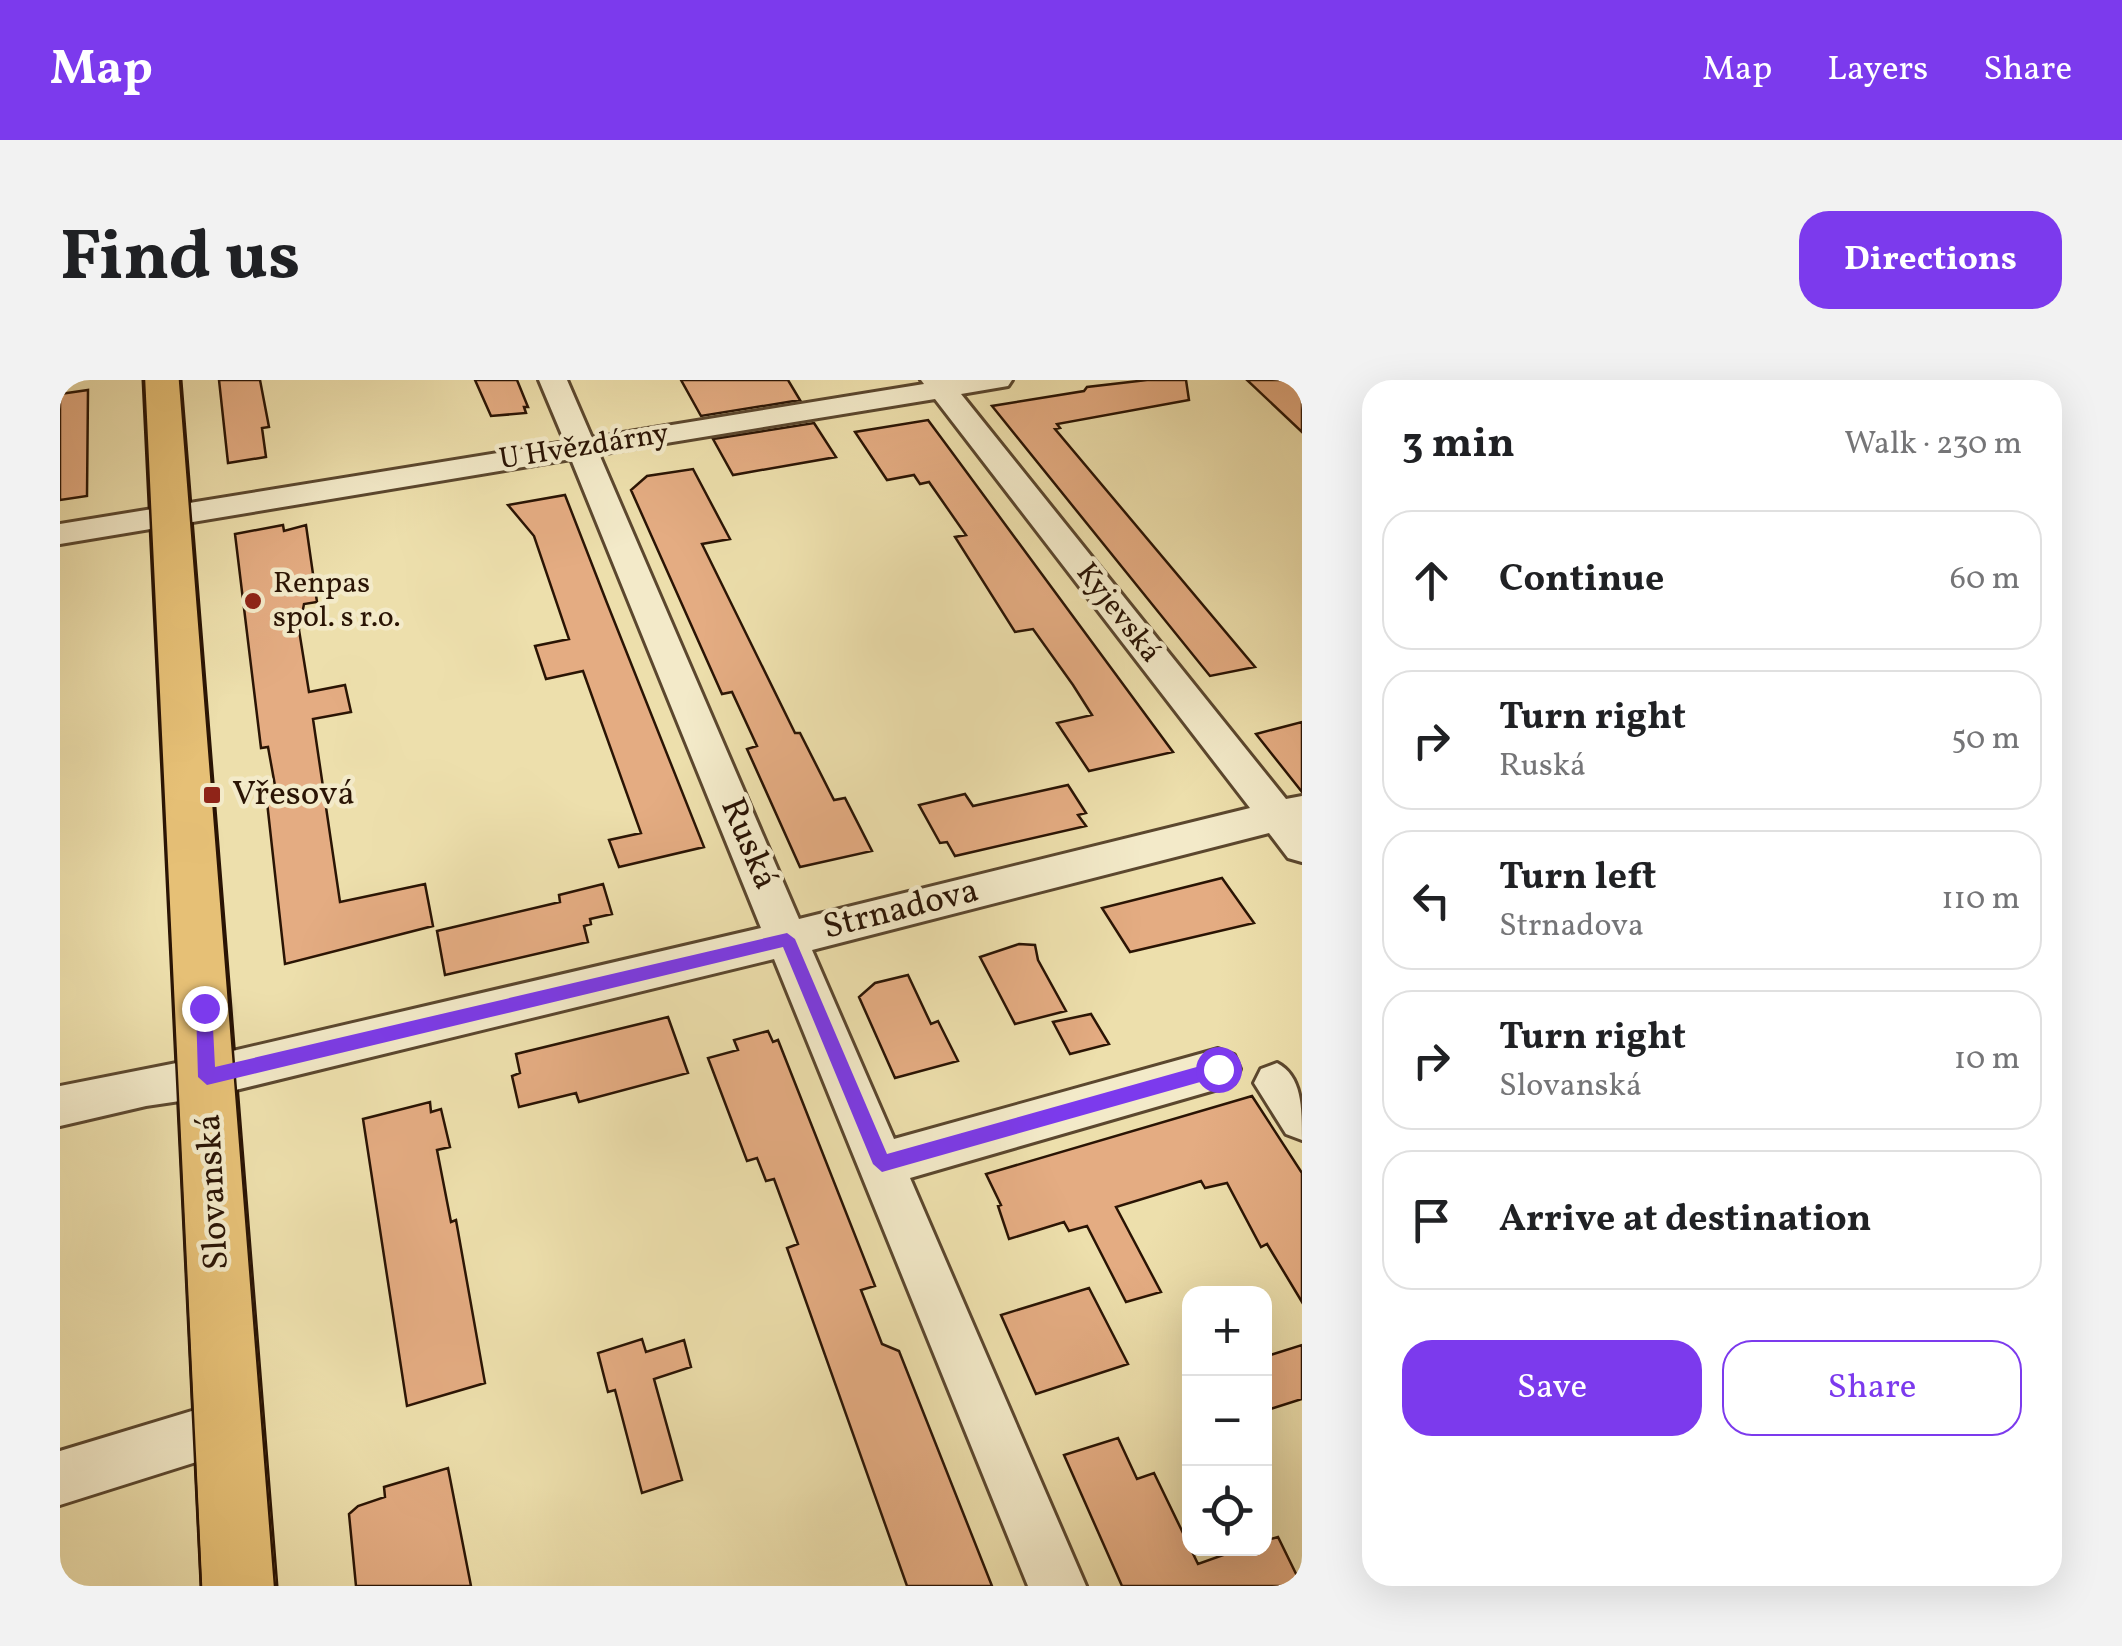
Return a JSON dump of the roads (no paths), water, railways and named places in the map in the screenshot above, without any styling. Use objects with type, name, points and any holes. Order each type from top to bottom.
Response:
[{"type":"main road","name":"Slovanská","points":[[162,380],[239,1586]]},
{"type":"street","name":"Ruská","points":[[554,380],[1057,1586]]},
{"type":"street","name":"U Hvězdárny","points":[[60,534],[938,384],[998,380]]},
{"type":"street","name":"Kyjevská","points":[[938,384],[1294,824]]},
{"type":"street","name":"Strnadova","points":[[207,1077],[1294,824]]},
{"type":"street","points":[[882,1164],[1218,1069]]},
{"type":"street","points":[[60,1106],[207,1077]]},
{"type":"street","points":[[60,1478],[228,1427]]},
{"type":"tram line","points":[[144,380],[201,1586]]},
{"type":"tram line","points":[[180,380],[275,1586]]},
{"type":"place","name":"Renpas spol. s r.o.","points":[[253,601]]},
{"type":"place","name":"Vřesová","points":[[212,795]]}]
